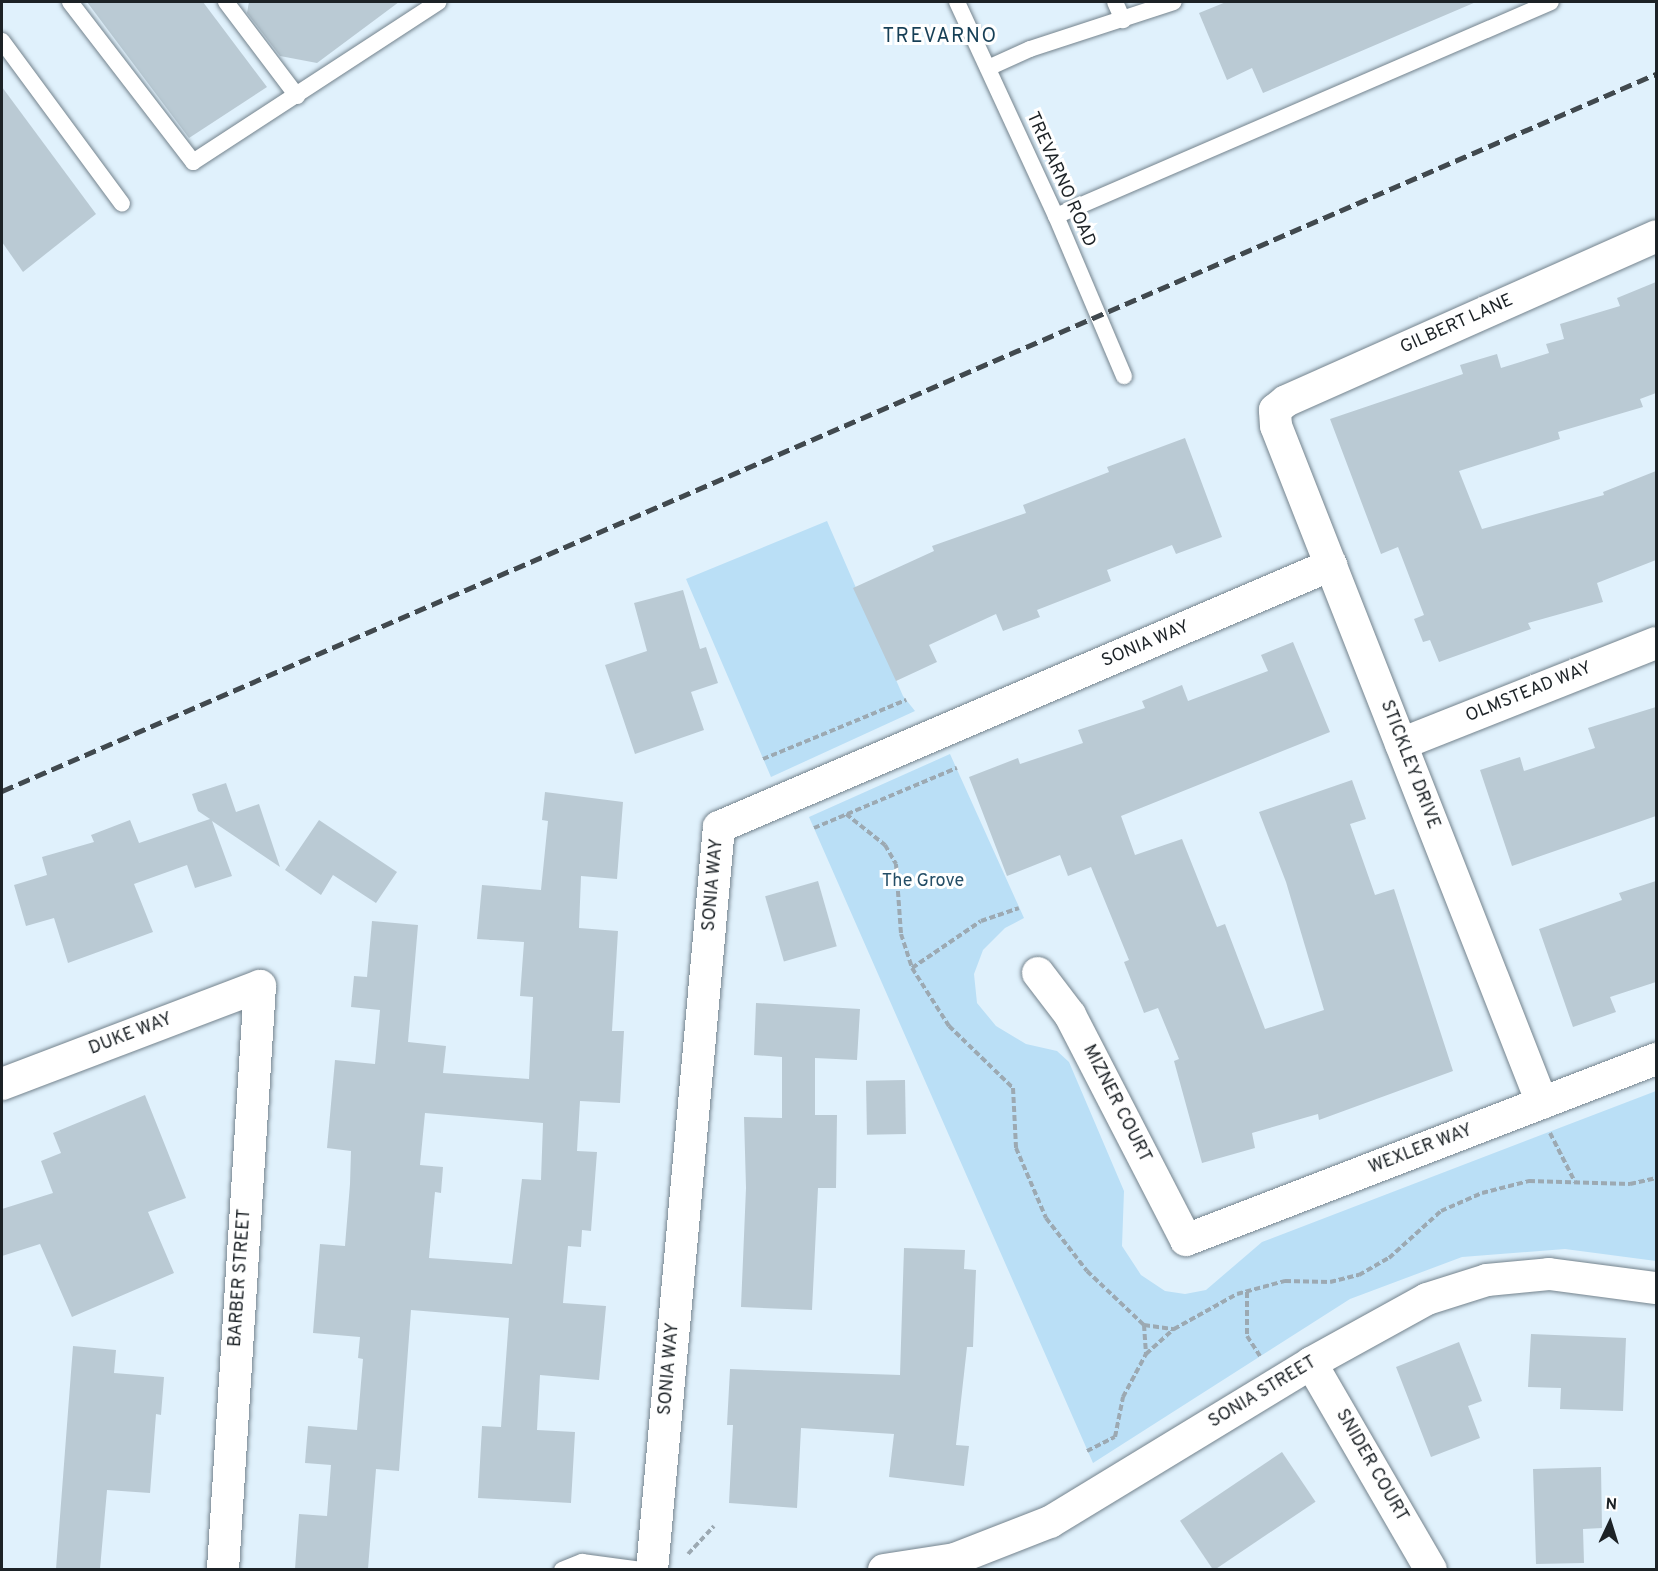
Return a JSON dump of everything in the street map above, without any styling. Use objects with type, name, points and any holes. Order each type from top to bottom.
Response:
[{"type":"street","name":"GILBERT LANE","points":[[1276,426],[1275,410],[1287,401],[1656,236]]},
{"type":"street","name":"STICKLEY DRIVE","points":[[1276,426],[1542,1103]]},
{"type":"street","name":"SONIA WAY","points":[[667,1565],[719,827],[1331,565]]},
{"type":"street","name":"OLMSTEAD WAY","points":[[1401,744],[1656,643]]},
{"type":"street","name":"MIZNER COURT","points":[[1038,973],[1070,1016],[1186,1240]]},
{"type":"street","name":"DUKE WAY","points":[[2,1084],[260,986]]},
{"type":"street","name":"BARBER STREET","points":[[223,1569],[260,986]]},
{"type":"street","name":"WEXLER WAY","points":[[1186,1240],[1656,1059]]},
{"type":"street","name":"SONIA STREET","points":[[884,1569],[955,1559],[1050,1522],[1311,1363],[1427,1299],[1486,1280],[1549,1274],[1656,1288]]},
{"type":"street","name":"SNIDER COURT","points":[[1311,1363],[1431,1569]]},
{"type":"lane","points":[[69,2],[193,162],[438,2]]},
{"type":"lane","points":[[226,2],[297,96]]},
{"type":"lane","name":"TREVARNO ROAD","points":[[957,2],[1056,216],[1124,376]]},
{"type":"lane","points":[[1115,2],[1123,21]]},
{"type":"lane","points":[[988,68],[1030,49],[1123,21],[1174,2]]},
{"type":"lane","points":[[1056,216],[1551,2]]},
{"type":"lane","points":[[2,41],[122,204]]},
{"type":"lane","points":[[562,1569],[582,1562],[643,1569]]},
{"type":"path","points":[[764,759],[906,700]]},
{"type":"path","points":[[814,828],[957,768]]},
{"type":"path","points":[[846,814],[885,845],[896,864],[901,934],[912,968],[949,1026],[1013,1088],[1016,1148],[1046,1218],[1087,1271],[1144,1325],[1174,1329]]},
{"type":"path","points":[[912,968],[981,921],[1019,908]]},
{"type":"path","points":[[1542,1103],[1550,1131],[1576,1183]]},
{"type":"path","points":[[1087,1451],[1115,1437],[1124,1397],[1146,1354],[1184,1320],[1247,1292],[1285,1281],[1330,1281],[1359,1275],[1389,1258],[1441,1211],[1482,1193],[1529,1181],[1630,1184],[1656,1178]]},
{"type":"path","points":[[1247,1292],[1247,1336],[1278,1383]]},
{"type":"path","points":[[1144,1325],[1146,1354]]},
{"type":"path","points":[[667,1565],[714,1526]]},
{"type":"green space","points":[[827,521],[903,696],[915,711],[771,777],[686,579]]},
{"type":"green space","name":"The Grove","points":[[950,754],[1024,918],[1005,928],[983,950],[974,974],[977,1003],[996,1026],[1026,1044],[1057,1051],[1069,1062],[1124,1191],[1122,1246],[1141,1275],[1165,1291],[1185,1294],[1206,1290],[1262,1242],[1656,1091],[1656,1261],[1565,1249],[1462,1257],[1350,1299],[1093,1463],[809,817]]},
{"type":"building","points":[[87,2],[203,2],[267,87],[189,138]]},
{"type":"building","points":[[249,2],[399,2],[317,63],[280,56],[247,13]]},
{"type":"building","points":[[1226,2],[1476,2],[1263,93],[1252,68],[1227,80],[1199,13]]},
{"type":"building","points":[[2,87],[96,214],[23,272],[2,242]]},
{"type":"building","points":[[1656,282],[1656,393],[1640,399],[1643,407],[1558,432],[1560,439],[1459,471],[1482,529],[1604,495],[1603,492],[1656,471],[1656,560],[1597,583],[1603,602],[1528,623],[1531,629],[1439,662],[1430,640],[1423,642],[1414,619],[1424,615],[1398,547],[1381,554],[1330,419],[1463,374],[1460,365],[1497,354],[1501,368],[1549,353],[1546,344],[1564,339],[1560,324],[1620,306],[1617,298]]},
{"type":"building","points":[[1185,438],[1222,537],[1176,554],[1172,545],[1107,570],[1111,581],[1037,610],[1040,617],[1003,631],[996,614],[929,645],[937,662],[896,681],[853,588],[934,551],[932,546],[1026,513],[1023,505],[1109,472],[1107,467]]},
{"type":"building","points":[[683,590],[700,649],[706,647],[718,683],[691,692],[704,730],[635,754],[605,665],[647,651],[634,603]]},
{"type":"building","points":[[1293,642],[1330,732],[1121,816],[1135,855],[1182,839],[1217,927],[1225,924],[1265,1029],[1324,1010],[1286,882],[1259,812],[1352,780],[1366,819],[1350,824],[1375,895],[1394,889],[1453,1071],[1319,1120],[1318,1114],[1252,1133],[1255,1148],[1202,1163],[1174,1061],[1179,1059],[1158,1008],[1144,1013],[1124,962],[1129,960],[1091,867],[1068,876],[1060,855],[1007,876],[969,777],[1018,758],[1020,764],[1083,743],[1078,730],[1145,708],[1142,701],[1182,685],[1188,701],[1268,671],[1261,655]]},
{"type":"building","points":[[1656,707],[1656,816],[1512,866],[1480,770],[1520,757],[1524,771],[1595,748],[1588,728]]},
{"type":"building","points":[[226,783],[236,812],[259,804],[280,867],[212,821],[232,876],[195,888],[187,865],[134,884],[153,932],[68,963],[54,918],[26,926],[14,885],[47,875],[42,857],[94,842],[91,835],[130,820],[139,843],[210,819],[198,811],[192,794]]},
{"type":"building","points":[[545,792],[623,802],[617,879],[581,876],[579,928],[618,931],[612,1031],[624,1031],[620,1103],[580,1101],[577,1151],[597,1152],[591,1231],[582,1230],[581,1247],[568,1246],[563,1303],[606,1306],[599,1380],[540,1375],[537,1430],[575,1432],[571,1503],[478,1498],[482,1426],[501,1427],[509,1318],[411,1310],[399,1471],[376,1469],[368,1569],[295,1569],[299,1514],[327,1516],[331,1465],[305,1463],[308,1426],[357,1430],[363,1359],[358,1358],[360,1337],[313,1333],[320,1244],[345,1246],[350,1184],[351,1151],[327,1148],[335,1060],[375,1064],[380,1010],[351,1007],[354,976],[367,977],[372,921],[418,925],[408,1042],[446,1046],[443,1073],[529,1079],[533,997],[520,996],[524,942],[477,939],[482,885],[541,890],[548,821],[542,820]],"holes":[[[425,1113],[543,1123],[541,1180],[522,1179],[512,1264],[429,1258],[435,1192],[441,1193],[443,1167],[420,1165]]]},
{"type":"building","points":[[319,820],[397,872],[376,903],[333,875],[321,895],[285,870]]},
{"type":"building","points":[[818,881],[837,946],[784,962],[765,896]]},
{"type":"building","points":[[1656,881],[1656,982],[1610,997],[1616,1012],[1573,1027],[1539,929],[1622,900],[1619,893]]},
{"type":"building","points":[[756,1003],[860,1009],[857,1060],[815,1058],[815,1115],[837,1115],[836,1188],[818,1188],[812,1310],[741,1307],[746,1188],[744,1117],[782,1118],[782,1057],[754,1055]]},
{"type":"building","points":[[905,1080],[906,1134],[867,1135],[866,1081]]},
{"type":"building","points":[[145,1095],[186,1198],[148,1212],[174,1273],[72,1317],[40,1244],[2,1256],[2,1209],[53,1193],[41,1161],[61,1153],[53,1133]]},
{"type":"building","points":[[904,1248],[965,1250],[964,1269],[976,1270],[973,1347],[967,1347],[956,1445],[969,1446],[964,1486],[889,1477],[894,1434],[801,1428],[797,1508],[729,1503],[733,1425],[727,1425],[730,1369],[900,1375]]},
{"type":"building","points":[[1531,1334],[1626,1338],[1623,1411],[1560,1409],[1561,1388],[1528,1387]]},
{"type":"building","points":[[1459,1342],[1482,1401],[1468,1406],[1480,1438],[1431,1457],[1396,1367]]},
{"type":"building","points":[[73,1346],[116,1350],[114,1373],[164,1377],[161,1415],[156,1414],[150,1493],[107,1490],[100,1569],[56,1569]]},
{"type":"building","points":[[1282,1452],[1316,1502],[1214,1570],[1180,1521]]},
{"type":"building","points":[[1601,1467],[1602,1528],[1583,1529],[1584,1563],[1536,1564],[1533,1469]]},
{"type":"railway","points":[[2,791],[1656,74]]},
{"type":"district","name":"TREVARNO","points":[[940,37]]}]
